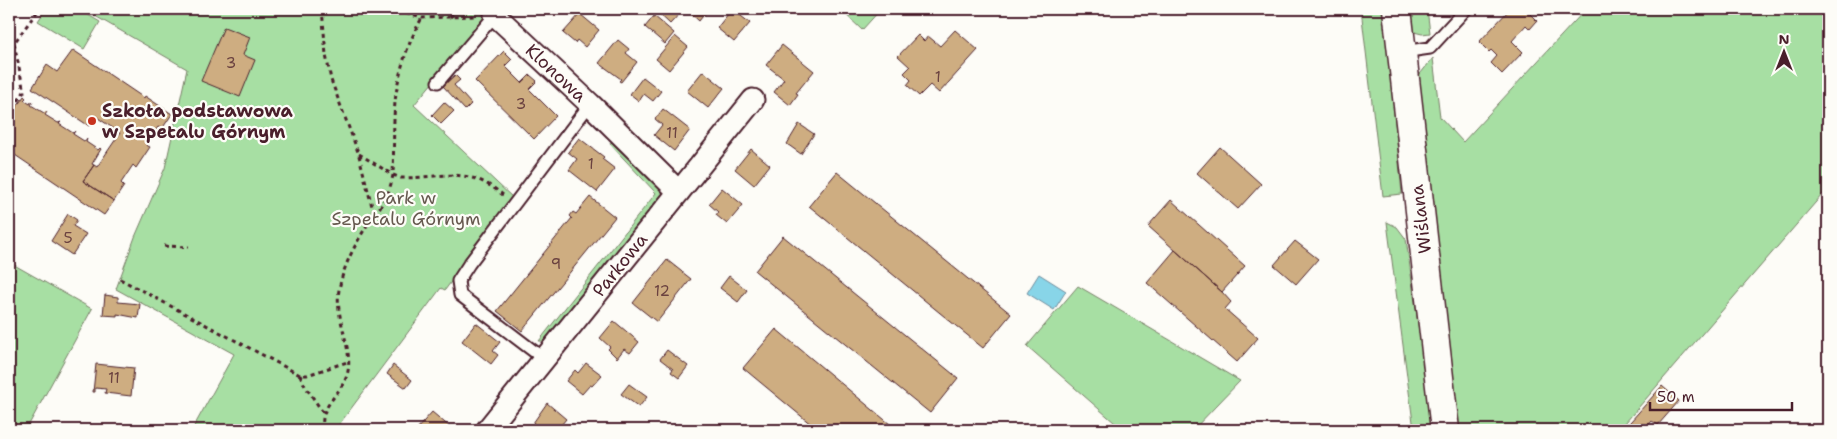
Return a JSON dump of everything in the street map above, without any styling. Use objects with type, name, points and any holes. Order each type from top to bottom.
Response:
[{"type":"main road","name":"Wiślana","points":[[1396,9],[1445,430]]},
{"type":"street","name":"Klonowa","points":[[495,15],[680,192]]},
{"type":"street","name":"Parkowa","points":[[487,430],[753,100]]},
{"type":"lane","points":[[1402,52],[1430,48],[1466,9]]},
{"type":"lane","points":[[438,82],[495,15]]},
{"type":"lane","points":[[544,359],[460,295],[458,281],[590,104]]},
{"type":"path","points":[[9,114],[24,92],[14,43],[39,9]]},
{"type":"path","points":[[322,9],[326,55],[331,80],[358,154],[374,214]]},
{"type":"path","points":[[391,9],[422,18],[495,15]]},
{"type":"path","points":[[449,17],[460,9]]},
{"type":"path","points":[[324,430],[323,420],[327,406],[347,375],[346,344],[338,303],[339,286],[351,256],[374,214],[383,203],[393,175],[395,102],[415,30],[422,18]]},
{"type":"path","points":[[358,154],[401,178],[454,174],[470,176],[488,183],[514,205]]},
{"type":"path","points":[[164,246],[189,247]]},
{"type":"path","points":[[120,279],[300,374],[307,375],[347,362]]},
{"type":"path","points":[[9,344],[11,360],[9,368]]},
{"type":"path","points":[[300,374],[305,386],[324,415]]},
{"type":"green space","points":[[46,9],[78,9],[100,22],[84,49],[38,21]]},
{"type":"green space","name":"Park w Szpetalu Górnym","points":[[83,9],[493,9],[414,105],[513,198],[445,290],[441,288],[335,430],[192,430],[234,354],[116,289],[135,237],[165,168],[187,69]]},
{"type":"green space","points":[[840,9],[881,9],[862,30]]},
{"type":"green space","points":[[1361,9],[1384,9],[1402,194],[1383,196]]},
{"type":"green space","points":[[1408,9],[1427,9],[1430,33],[1422,34],[1410,31]]},
{"type":"green space","points":[[1586,9],[1828,9],[1828,188],[1619,430],[1459,430],[1416,79],[1433,58],[1440,117],[1463,142]]},
{"type":"green space","points":[[611,142],[663,191],[663,197],[546,341],[539,341],[656,193],[610,144]]},
{"type":"green space","points":[[1387,222],[1397,227],[1406,239],[1433,430],[1414,430]]},
{"type":"green space","points":[[9,262],[92,309],[26,430],[9,430]]},
{"type":"green space","points":[[1078,286],[1240,381],[1193,430],[1123,430],[1027,346]]},
{"type":"water","points":[[1039,274],[1066,291],[1054,310],[1027,293]]},
{"type":"building","points":[[654,9],[682,9],[683,10],[670,24]]},
{"type":"building","points":[[687,9],[706,9],[706,12],[699,21]]},
{"type":"building","points":[[732,9],[750,23],[734,42],[717,28]]},
{"type":"building","points":[[1510,9],[1525,9],[1537,21],[1530,29],[1526,25],[1512,41],[1523,52],[1502,74],[1491,63],[1497,56],[1491,50],[1489,52],[1479,42]]},
{"type":"building","points":[[580,14],[599,30],[585,47],[577,40],[575,43],[563,33]]},
{"type":"building","points":[[654,16],[674,33],[665,44],[645,27]]},
{"type":"building","points":[[224,27],[250,37],[243,55],[255,60],[240,97],[201,81]]},
{"type":"building","points":[[955,30],[978,50],[939,93],[930,85],[919,96],[907,85],[911,80],[904,73],[910,67],[898,56],[918,35],[924,41],[928,36],[940,46]]},
{"type":"building","points":[[675,36],[688,47],[669,70],[656,59]]},
{"type":"building","points":[[618,40],[629,49],[626,53],[637,62],[621,82],[619,81],[621,79],[599,63]]},
{"type":"building","points":[[782,45],[814,71],[796,93],[798,94],[790,105],[774,92],[784,79],[766,65]]},
{"type":"building","points":[[73,50],[144,98],[145,96],[172,114],[162,129],[158,127],[146,145],[150,147],[136,168],[133,165],[121,183],[124,186],[114,201],[83,181],[94,165],[97,167],[120,133],[95,116],[89,126],[32,88],[47,65],[57,72]]},
{"type":"building","points":[[504,51],[512,59],[505,66],[522,83],[530,75],[537,81],[529,89],[556,116],[534,139],[475,81]]},
{"type":"building","points":[[703,71],[724,88],[708,108],[687,91]]},
{"type":"building","points":[[455,75],[460,80],[454,85],[471,104],[465,110],[443,86]]},
{"type":"building","points":[[643,77],[661,91],[653,101],[644,94],[639,101],[630,94]]},
{"type":"building","points":[[24,96],[26,98],[24,100],[30,104],[33,102],[31,105],[44,113],[46,111],[45,115],[58,123],[61,122],[59,124],[73,133],[75,131],[73,134],[84,141],[87,139],[86,142],[98,150],[101,149],[92,164],[94,165],[83,181],[114,201],[104,215],[9,151],[9,118]]},
{"type":"building","points":[[444,102],[454,111],[441,124],[432,115]]},
{"type":"building","points":[[663,109],[690,130],[674,151],[654,135],[662,125],[655,119]]},
{"type":"building","points":[[799,124],[814,134],[801,154],[787,144]]},
{"type":"building","points":[[579,138],[604,157],[602,159],[615,169],[597,192],[569,170],[577,159],[568,152]]},
{"type":"building","points":[[1220,147],[1261,184],[1238,209],[1197,173]]},
{"type":"building","points":[[751,149],[770,165],[754,185],[735,169]]},
{"type":"building","points":[[837,172],[1011,314],[983,348],[809,206]]},
{"type":"building","points":[[722,188],[743,205],[727,224],[716,215],[718,212],[709,204]]},
{"type":"building","points":[[590,197],[615,217],[522,331],[497,311],[572,218],[570,216],[573,212],[576,214]]},
{"type":"building","points":[[1171,200],[1245,266],[1222,292],[1148,226]]},
{"type":"building","points":[[68,214],[77,220],[73,226],[86,234],[72,255],[51,241]]},
{"type":"building","points":[[783,236],[958,378],[930,413],[755,271]]},
{"type":"building","points":[[1295,241],[1318,259],[1296,284],[1274,265]]},
{"type":"building","points":[[1175,250],[1222,292],[1231,302],[1225,309],[1258,338],[1237,362],[1147,283]]},
{"type":"building","points":[[667,260],[691,279],[657,322],[633,303]]},
{"type":"building","points":[[729,276],[747,290],[738,302],[720,288]]},
{"type":"building","points":[[105,295],[118,297],[118,302],[140,304],[138,318],[117,314],[117,316],[103,315]]},
{"type":"building","points":[[614,321],[639,342],[630,353],[624,349],[617,358],[608,349],[610,347],[600,338]]},
{"type":"building","points":[[476,323],[500,342],[493,351],[498,355],[491,364],[462,341]]},
{"type":"building","points":[[776,329],[897,430],[818,430],[743,368]]},
{"type":"building","points":[[667,350],[688,366],[679,378],[671,372],[673,369],[660,359]]},
{"type":"building","points":[[586,363],[602,375],[582,394],[566,381],[575,370],[578,373]]},
{"type":"building","points":[[96,364],[134,368],[131,396],[105,393],[106,389],[95,388],[95,392],[93,392]]},
{"type":"building","points":[[393,365],[412,380],[406,388],[387,374]]},
{"type":"building","points":[[629,384],[647,397],[639,407],[621,394]]},
{"type":"building","points":[[1662,386],[1679,401],[1658,425],[1652,421],[1644,430],[1623,430]]},
{"type":"building","points":[[547,403],[566,419],[557,430],[541,430],[533,423]]},
{"type":"building","points":[[432,412],[451,428],[449,430],[416,430]]},
{"type":"place","name":"Szkoła podstawowa w Szpetalu Górnym","points":[[92,121]]}]
